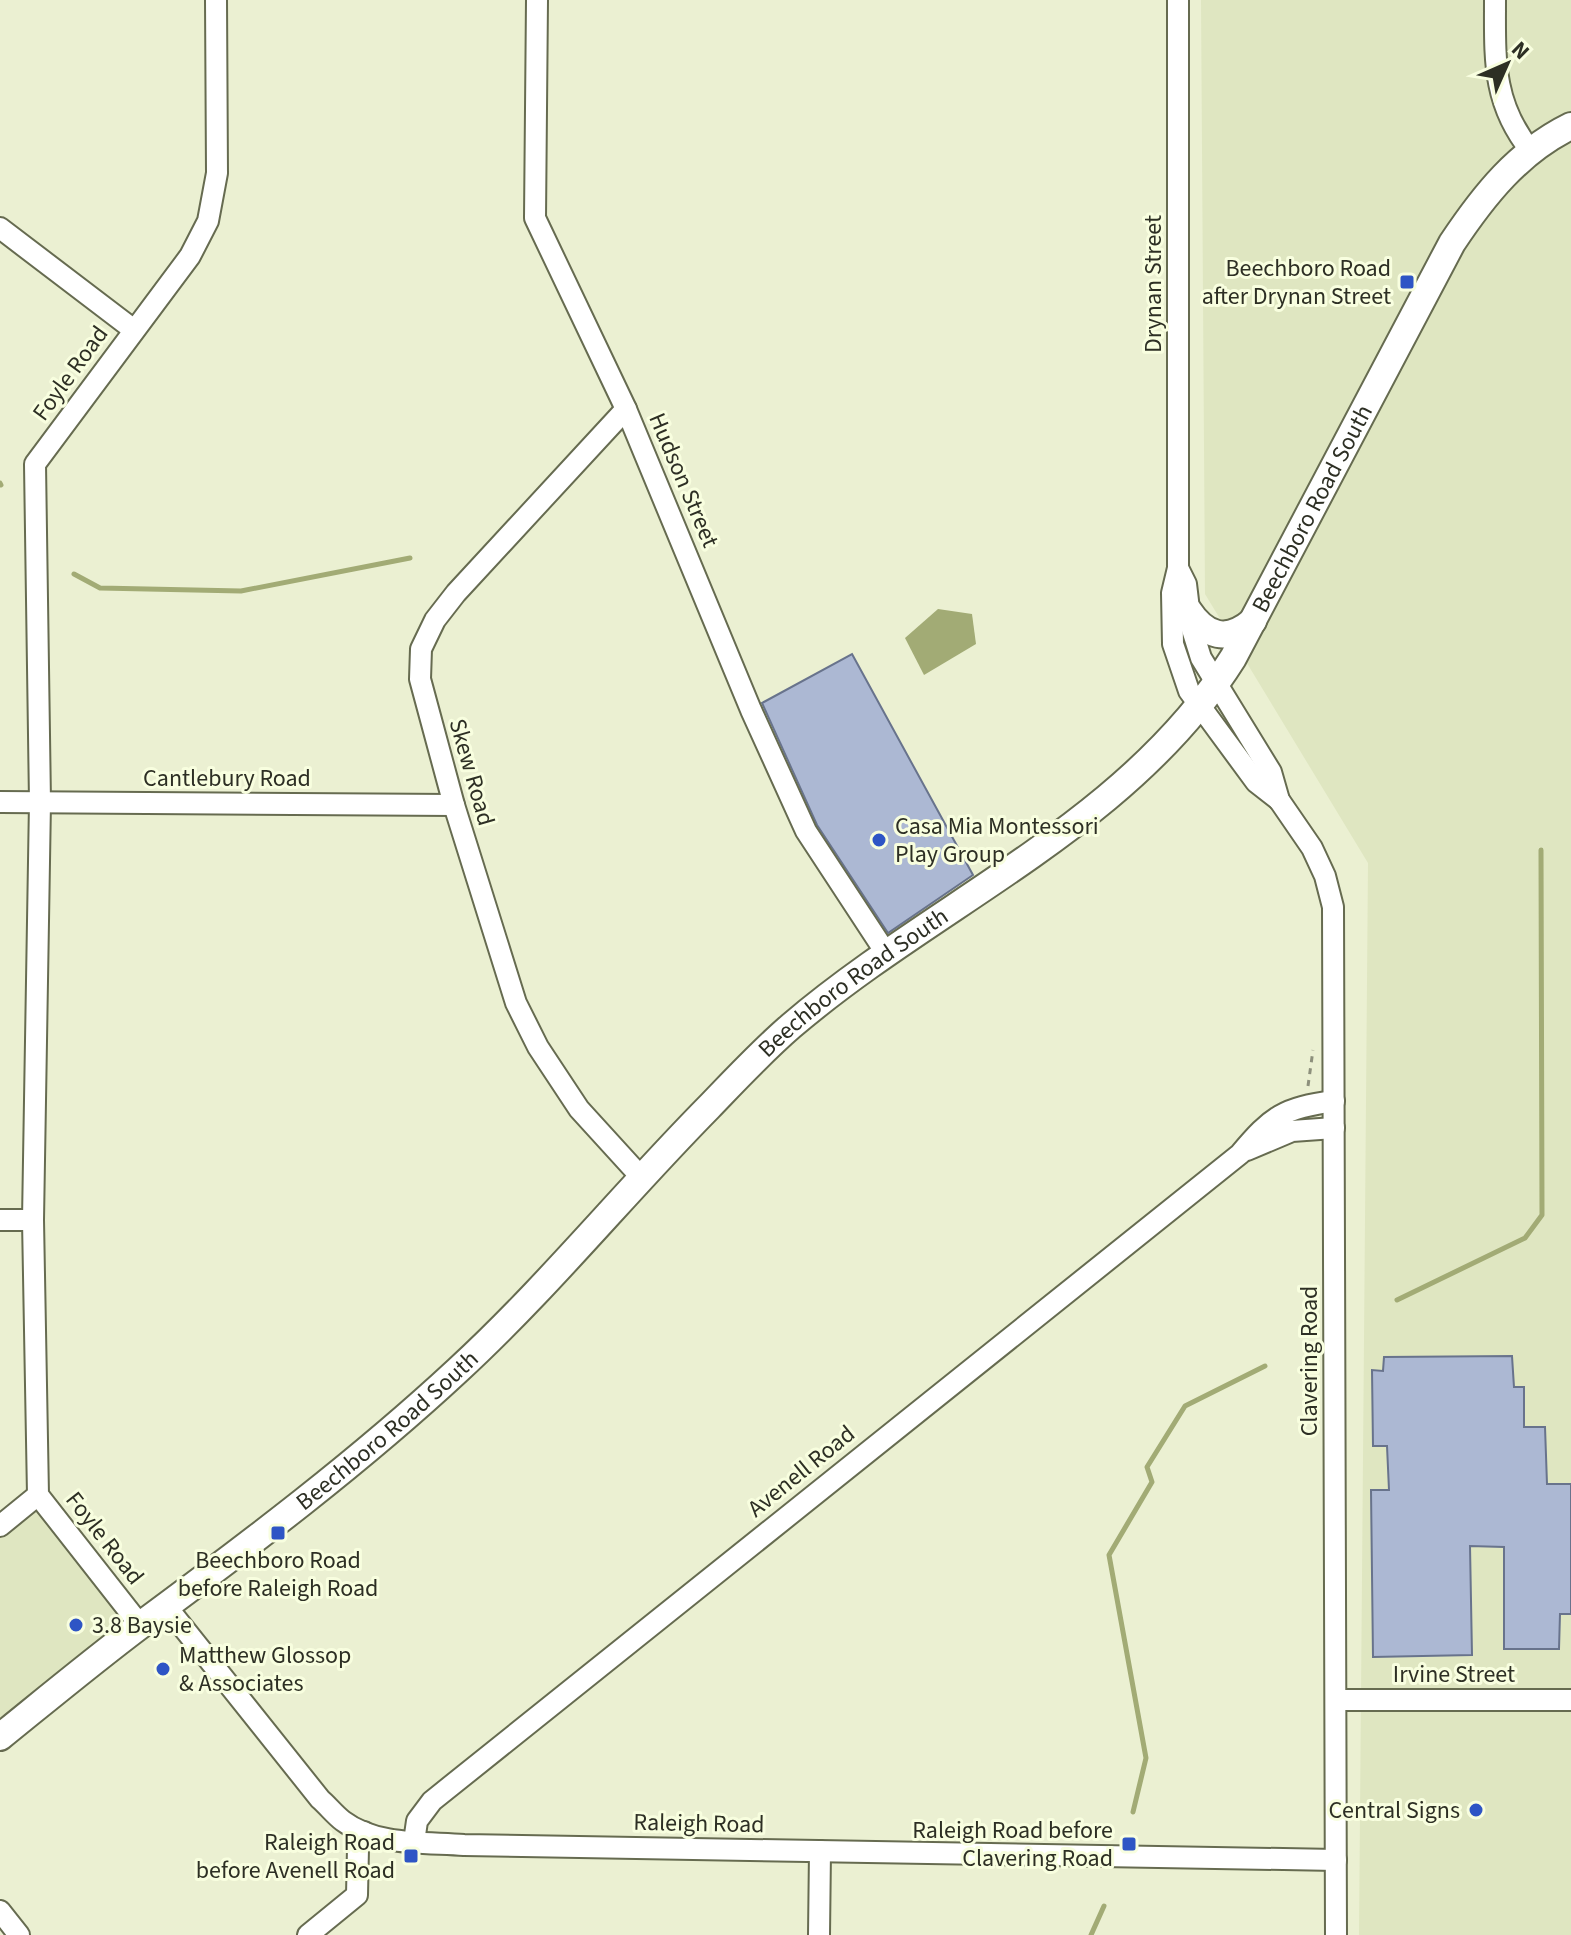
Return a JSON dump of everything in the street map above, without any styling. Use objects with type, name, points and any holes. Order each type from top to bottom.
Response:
[{"type":"main road","name":"Beechboro Road South","points":[[0,1737],[381,1438],[448,1379],[519,1310],[641,1177],[768,1046],[817,1004],[886,953],[1046,845],[1159,753],[1216,685],[1253,621],[1452,243],[1477,205],[1502,176],[1531,151],[1571,126]]},
{"type":"main road","points":[[1188,610],[1197,623],[1221,635],[1243,630],[1253,621]]},
{"type":"street","name":"Foyle Road","points":[[140,1625],[38,1495],[33,1220],[40,802],[35,464],[190,256],[208,221],[217,173],[216,0]]},
{"type":"street","name":"Hudson Street","points":[[537,0],[535,218],[626,409],[751,710],[806,831],[886,953]]},
{"type":"street","name":"Drynan Street","points":[[1178,0],[1178,568],[1172,593],[1173,644],[1179,669],[1199,707]]},
{"type":"street","points":[[1495,0],[1498,86],[1507,117],[1531,151]]},
{"type":"street","points":[[0,228],[134,330]]},
{"type":"street","name":"Skew Road","points":[[626,409],[456,593],[435,620],[421,649],[420,679],[454,805],[516,1003],[538,1047],[579,1109],[641,1177]]},
{"type":"street","name":"Drynan Street","points":[[1178,568],[1186,584],[1188,610],[1201,658],[1216,685]]},
{"type":"street","name":"Clavering Road","points":[[1216,685],[1271,772],[1279,800]]},
{"type":"street","name":"Clavering Road","points":[[1199,707],[1256,782],[1279,800],[1312,848],[1330,891],[1334,935],[1336,1935]]},
{"type":"street","name":"Cantlebury Road","points":[[0,802],[454,805]]},
{"type":"street","name":"Avenell Road","points":[[414,1842],[417,1821],[432,1801],[1240,1154],[1265,1125],[1301,1105],[1334,1101]]},
{"type":"street","name":"Avenell Road","points":[[1240,1154],[1292,1131],[1334,1128]]},
{"type":"street","points":[[0,1220],[33,1220]]},
{"type":"street","points":[[0,1526],[38,1495]]},
{"type":"street","name":"Raleigh Road","points":[[166,1606],[320,1799],[343,1821],[364,1832],[414,1842],[1336,1860]]},
{"type":"street","name":"Irvine Street","points":[[1337,1700],[1571,1700]]},
{"type":"street","points":[[308,1935],[357,1895],[358,1848],[364,1832]]},
{"type":"street","points":[[819,1935],[820,1851]]},
{"type":"path","points":[[1306,1093],[1312,1072],[1313,1045]]},
{"type":"shaded area","points":[[1201,0],[1571,0],[1571,1935],[1359,1935],[1368,863],[1205,594]]},
{"type":"shaded area","points":[[938,609],[972,614],[976,644],[924,675],[905,638]]},
{"type":"shaded area","points":[[35,1498],[135,1627],[0,1734],[0,1526]]},
{"type":"building","name":"Casa Mia Montessori Play Group","points":[[852,654],[973,875],[888,933],[817,825],[762,703]]},
{"type":"building","points":[[1512,1356],[1514,1387],[1524,1387],[1524,1427],[1545,1427],[1547,1484],[1571,1484],[1571,1614],[1560,1614],[1559,1649],[1504,1649],[1504,1547],[1470,1546],[1472,1655],[1373,1657],[1371,1490],[1389,1490],[1387,1446],[1373,1446],[1372,1370],[1383,1371],[1384,1357]]},
{"type":"waterway","points":[[74,574],[100,588],[241,591],[410,558]]},
{"type":"waterway","points":[[1397,1300],[1525,1238],[1542,1215],[1541,850]]},
{"type":"waterway","points":[[1133,1812],[1146,1758],[1109,1555],[1152,1482],[1147,1467],[1185,1406],[1265,1366]]},
{"type":"waterway","points":[[1091,1935],[1104,1906]]},
{"type":"place","name":"Beechboro Road after Drynan Street","points":[[1407,282]]},
{"type":"place","name":"Casa Mia Montessori Play Group","points":[[879,840]]},
{"type":"place","name":"Beechboro Road before Raleigh Road","points":[[278,1533]]},
{"type":"place","name":"3.8 Baysie","points":[[76,1625]]},
{"type":"place","name":"Matthew Glossop & Associates","points":[[163,1669]]},
{"type":"place","name":"Central Signs","points":[[1476,1810]]},
{"type":"place","name":"Raleigh Road before Clavering Road","points":[[1129,1844]]},
{"type":"place","name":"Raleigh Road before Avenell Road","points":[[411,1856]]}]
